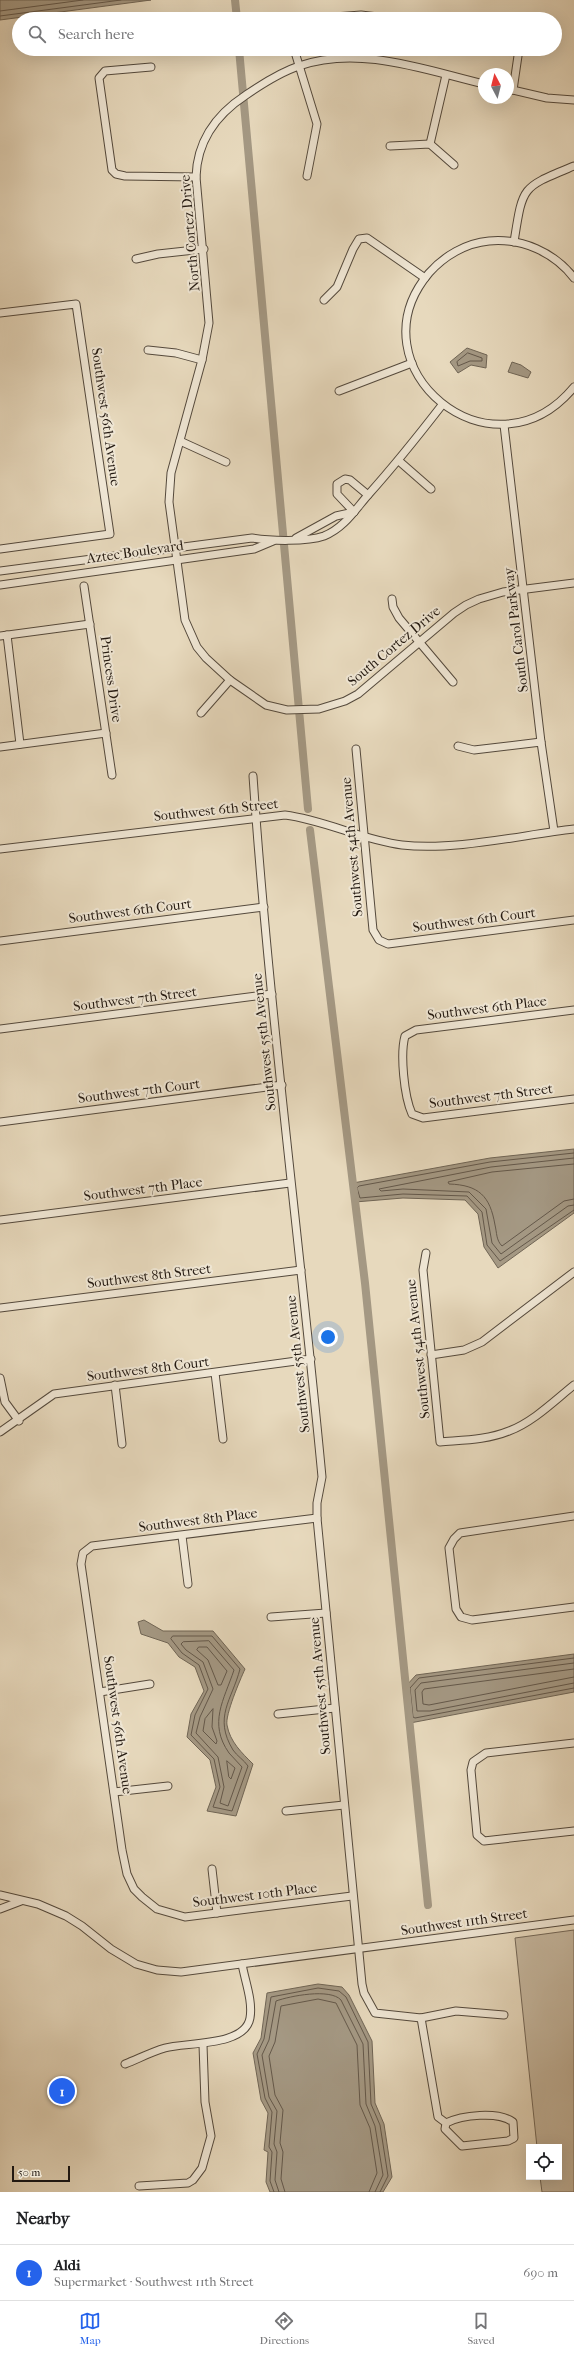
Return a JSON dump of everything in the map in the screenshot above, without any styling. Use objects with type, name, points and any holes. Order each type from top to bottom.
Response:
[{"type":"street","points":[[296,56],[316,124],[307,176]]},
{"type":"street","points":[[514,72],[517,56]]},
{"type":"street","name":"North Cortez Drive","points":[[175,560],[169,487],[202,360],[209,323],[204,249],[196,177],[200,155],[210,129],[219,116],[231,105],[251,92],[299,66],[327,59],[355,57],[383,60],[478,83]]},
{"type":"street","points":[[151,67],[105,71],[99,78],[112,170],[116,174],[125,176],[196,177]]},
{"type":"street","points":[[430,144],[446,75]]},
{"type":"street","points":[[514,91],[548,98],[574,100]]},
{"type":"street","points":[[390,146],[430,144],[454,165]]},
{"type":"street","points":[[514,242],[524,194],[540,180],[574,166]]},
{"type":"street","points":[[324,300],[337,287],[353,249],[359,240],[368,238],[425,278]]},
{"type":"street","points":[[574,278],[550,255],[538,249],[514,242],[488,241],[464,248],[442,260],[425,278],[412,301],[409,313],[407,338],[412,363],[429,393],[442,405],[471,421],[504,425],[518,423],[544,414],[556,406],[574,387]]},
{"type":"street","points":[[136,259],[158,254],[204,249]]},
{"type":"street","name":"Southwest 56th Avenue","points":[[0,313],[76,304],[110,534],[0,549]]},
{"type":"street","points":[[148,350],[176,353],[202,360]]},
{"type":"street","points":[[339,391],[412,363]]},
{"type":"street","name":"Aztec Boulevard","points":[[0,585],[254,549],[273,541],[294,538],[314,538],[325,535],[345,523],[399,461],[442,405]]},
{"type":"street","name":"South Carol Parkway","points":[[504,425],[541,742],[554,831]]},
{"type":"street","points":[[180,441],[226,462]]},
{"type":"street","points":[[399,461],[431,489]]},
{"type":"street","points":[[354,512],[337,494],[337,484],[345,479],[350,480],[368,495]]},
{"type":"street","name":"Aztec Boulevard","points":[[294,538],[336,516],[354,512]]},
{"type":"street","name":"Aztec Boulevard","points":[[0,571],[252,538],[273,541]]},
{"type":"street","points":[[112,556],[115,568]]},
{"type":"street","name":"South Cortez Drive","points":[[175,560],[181,604],[189,633],[202,652],[230,680],[261,702],[287,710],[308,711],[332,706],[358,694],[420,641],[466,605],[492,594],[574,582]]},
{"type":"street","name":"Princess Drive","points":[[84,586],[112,775]]},
{"type":"street","points":[[392,599],[393,607],[399,618],[420,641],[453,682]]},
{"type":"street","points":[[20,744],[3,636],[90,624]]},
{"type":"street","points":[[201,713],[230,680]]},
{"type":"street","points":[[0,746],[106,732]]},
{"type":"street","points":[[458,746],[474,750],[541,742]]},
{"type":"street","name":"Southwest 54th Avenue","points":[[356,750],[373,930],[378,940]]},
{"type":"street","name":"Southwest 55th Avenue","points":[[253,776],[290,1183],[311,1359],[322,1477],[317,1503],[317,1518],[358,1949]]},
{"type":"street","name":"Southwest 6th Street","points":[[0,849],[256,817],[285,815],[311,818],[364,836],[401,845],[428,846],[574,829]]},
{"type":"street","name":"Southwest 6th Court","points":[[0,941],[264,907]]},
{"type":"street","name":"Southwest 6th Court","points":[[378,940],[388,944],[574,920]]},
{"type":"street","name":"Southwest 7th Street","points":[[0,1029],[272,994]]},
{"type":"street","name":"Southwest 6th Place","points":[[412,1114],[408,1104],[402,1046],[405,1036],[416,1030],[574,1010]]},
{"type":"street","name":"Southwest 7th Court","points":[[0,1122],[282,1085]]},
{"type":"street","name":"Southwest 7th Street","points":[[412,1114],[423,1118],[574,1099]]},
{"type":"street","name":"Southwest 7th Place","points":[[0,1220],[290,1183]]},
{"type":"street","name":"Southwest 54th Avenue","points":[[426,1253],[423,1270],[440,1442],[484,1438],[510,1431],[538,1413],[574,1385]]},
{"type":"street","name":"Southwest 8th Street","points":[[0,1308],[301,1270]]},
{"type":"street","points":[[431,1355],[464,1350],[482,1342],[574,1272]]},
{"type":"street","name":"Southwest 8th Court","points":[[0,1432],[19,1421],[54,1394],[311,1359]]},
{"type":"street","points":[[215,1373],[223,1439]]},
{"type":"street","points":[[0,1378],[5,1402],[19,1421]]},
{"type":"street","points":[[115,1385],[122,1444]]},
{"type":"street","points":[[574,1516],[460,1533],[454,1539],[449,1548],[456,1609],[461,1617],[472,1620],[574,1607]]},
{"type":"street","name":"Southwest 8th Place","points":[[83,1553],[92,1546],[317,1518]]},
{"type":"street","points":[[182,1536],[188,1584]]},
{"type":"street","name":"Southwest 56th Avenue","points":[[83,1553],[81,1564],[127,1874],[134,1889],[142,1897]]},
{"type":"street","points":[[271,1617],[326,1613]]},
{"type":"street","points":[[100,1692],[150,1684]]},
{"type":"street","points":[[278,1714],[336,1708]]},
{"type":"street","points":[[574,1743],[486,1753],[472,1762],[471,1770],[477,1835],[484,1841],[574,1831]]},
{"type":"street","points":[[114,1792],[168,1786]]},
{"type":"street","points":[[286,1811],[344,1805]]},
{"type":"street","points":[[212,1869],[217,1914]]},
{"type":"street","name":"Southwest 11th Street","points":[[0,1896],[5,1895],[21,1901],[38,1904],[66,1916],[82,1926],[111,1949],[136,1964],[158,1970],[181,1972],[574,1920]]},
{"type":"street","name":"Southwest 10th Place","points":[[142,1897],[157,1909],[185,1917],[352,1896]]},
{"type":"street","points":[[0,1909],[21,1901]]},
{"type":"street","points":[[358,1949],[364,1993],[375,2013],[421,2018],[456,2011],[504,2015]]},
{"type":"street","points":[[125,2064],[166,2048],[203,2045],[237,2033],[248,2024],[250,2006],[242,1964]]},
{"type":"street","points":[[421,2018],[438,2117],[446,2123]]},
{"type":"street","points":[[139,2186],[188,2183],[193,2180],[202,2168],[211,2136],[205,2102],[203,2045]]},
{"type":"street","points":[[467,2116],[506,2117],[513,2122],[514,2138],[508,2141],[462,2146],[448,2134],[445,2129],[446,2123],[467,2116]]},
{"type":"shaded area","points":[[574,1930],[574,2192],[542,2192],[540,2180],[562,2180],[562,2144],[537,2144],[515,1938]]},
{"type":"water","points":[[0,0],[151,0],[60,12],[12,12],[12,18],[0,20]]},
{"type":"water","points":[[467,348],[487,355],[486,368],[471,365],[458,373],[450,362]]},
{"type":"water","points":[[512,362],[521,365],[531,372],[528,378],[508,372]]},
{"type":"water","points":[[574,1149],[574,1213],[498,1268],[484,1247],[478,1214],[465,1200],[403,1198],[355,1202],[353,1183],[490,1158]]},
{"type":"water","points":[[144,1620],[163,1631],[213,1631],[245,1669],[233,1697],[227,1720],[231,1737],[253,1764],[236,1816],[207,1811],[216,1787],[210,1760],[187,1737],[191,1714],[204,1691],[195,1667],[179,1657],[168,1643],[141,1634],[138,1622]]},
{"type":"water","points":[[574,1654],[574,1692],[410,1723],[406,1686],[416,1675]]},
{"type":"water","points":[[318,1984],[342,1987],[349,1995],[372,2041],[375,2103],[384,2124],[392,2177],[383,2192],[270,2192],[266,2182],[268,2152],[264,2150],[268,2113],[261,2100],[253,2053],[261,2038],[267,1993]]},
{"type":"waterway","points":[[235,0],[236,12]]},
{"type":"waterway","points":[[240,56],[308,809]]},
{"type":"waterway","points":[[310,830],[365,1283],[428,1905]]},
{"type":"place","name":"Aldi","points":[[62,2091]]}]
